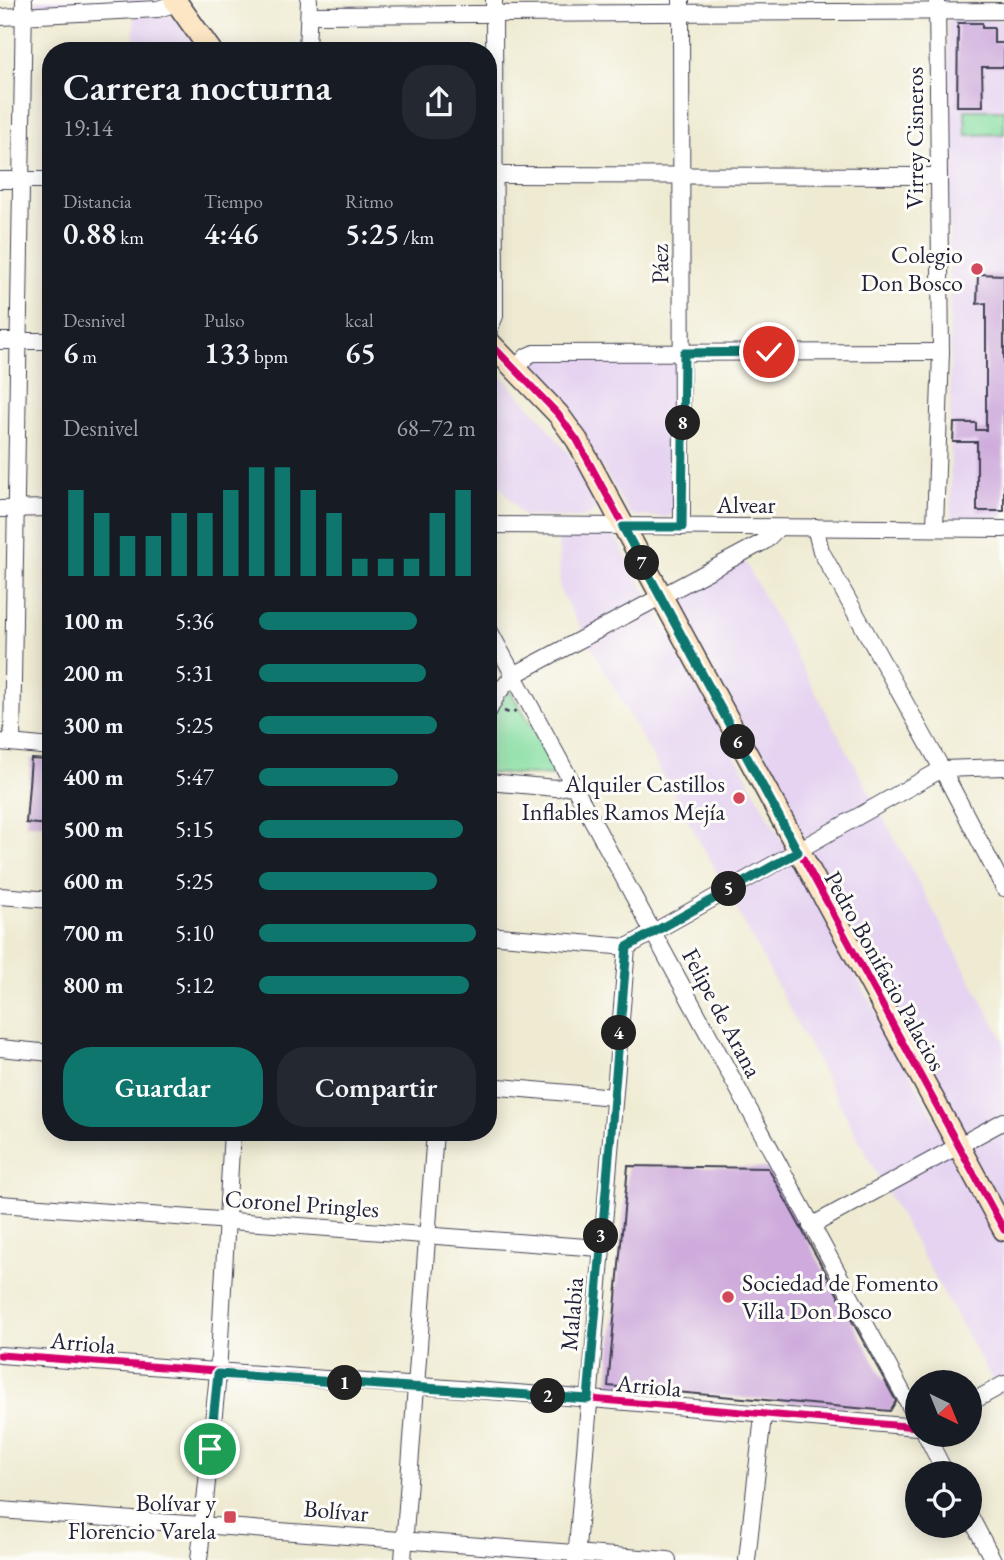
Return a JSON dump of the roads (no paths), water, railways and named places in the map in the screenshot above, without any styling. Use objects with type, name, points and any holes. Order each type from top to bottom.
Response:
[{"type":"street","points":[[24,0],[20,341],[7,509],[6,743],[42,746]]},
{"type":"street","points":[[0,18],[158,9],[176,2],[205,42]]},
{"type":"street","points":[[307,42],[309,8],[937,5],[1004,11]]},
{"type":"street","name":"Virrey Cisneros","points":[[936,527],[941,352],[937,5]]},
{"type":"street","points":[[494,7],[494,42]]},
{"type":"street","name":"Páez","points":[[681,7],[684,353],[682,527]]},
{"type":"street","points":[[497,175],[937,176]]},
{"type":"street","points":[[0,180],[42,180]]},
{"type":"street","points":[[0,341],[42,341]]},
{"type":"street","name":"Pedro Bonifacio Palacios","points":[[497,350],[558,414],[577,440],[1004,1230]]},
{"type":"street","points":[[515,369],[527,356],[534,353],[941,352]]},
{"type":"street","points":[[7,509],[42,508]]},
{"type":"street","name":"Alvear","points":[[497,524],[1004,529]]},
{"type":"street","points":[[815,527],[821,551],[1003,884]]},
{"type":"street","points":[[497,696],[514,675],[765,541],[778,528]]},
{"type":"street","name":"Felipe de Arana","points":[[497,644],[905,1397]]},
{"type":"street","points":[[497,936],[627,947],[942,769],[954,766],[1004,767]]},
{"type":"street","points":[[497,783],[556,788],[574,785]]},
{"type":"street","points":[[0,896],[42,899]]},
{"type":"street","name":"Malabia","points":[[576,1557],[627,947]]},
{"type":"street","points":[[0,1048],[42,1052]]},
{"type":"street","points":[[497,1087],[614,1097]]},
{"type":"street","points":[[811,1226],[1004,1121]]},
{"type":"street","points":[[199,1560],[218,1374],[231,1141]]},
{"type":"street","points":[[403,1560],[434,1141]]},
{"type":"street","name":"Coronel Pringles","points":[[0,1204],[600,1248]]},
{"type":"street","name":"Arriola","points":[[0,1355],[218,1374],[588,1399],[905,1426]]},
{"type":"street","points":[[982,1396],[1004,1384]]},
{"type":"street","points":[[747,1560],[763,1416]]},
{"type":"street","name":"Bolívar","points":[[0,1510],[405,1540],[576,1557],[668,1560]]},
{"type":"street","points":[[981,1538],[993,1560]]},
{"type":"place","name":"Colegio Don Bosco","points":[[977,269]]},
{"type":"place","name":"Alquiler Castillos Inflables Ramos Mejía","points":[[739,798]]},
{"type":"place","name":"Sociedad de Fomento Villa Don Bosco","points":[[728,1297]]},
{"type":"place","name":"Bolívar y Florencio Varela","points":[[230,1517]]}]
